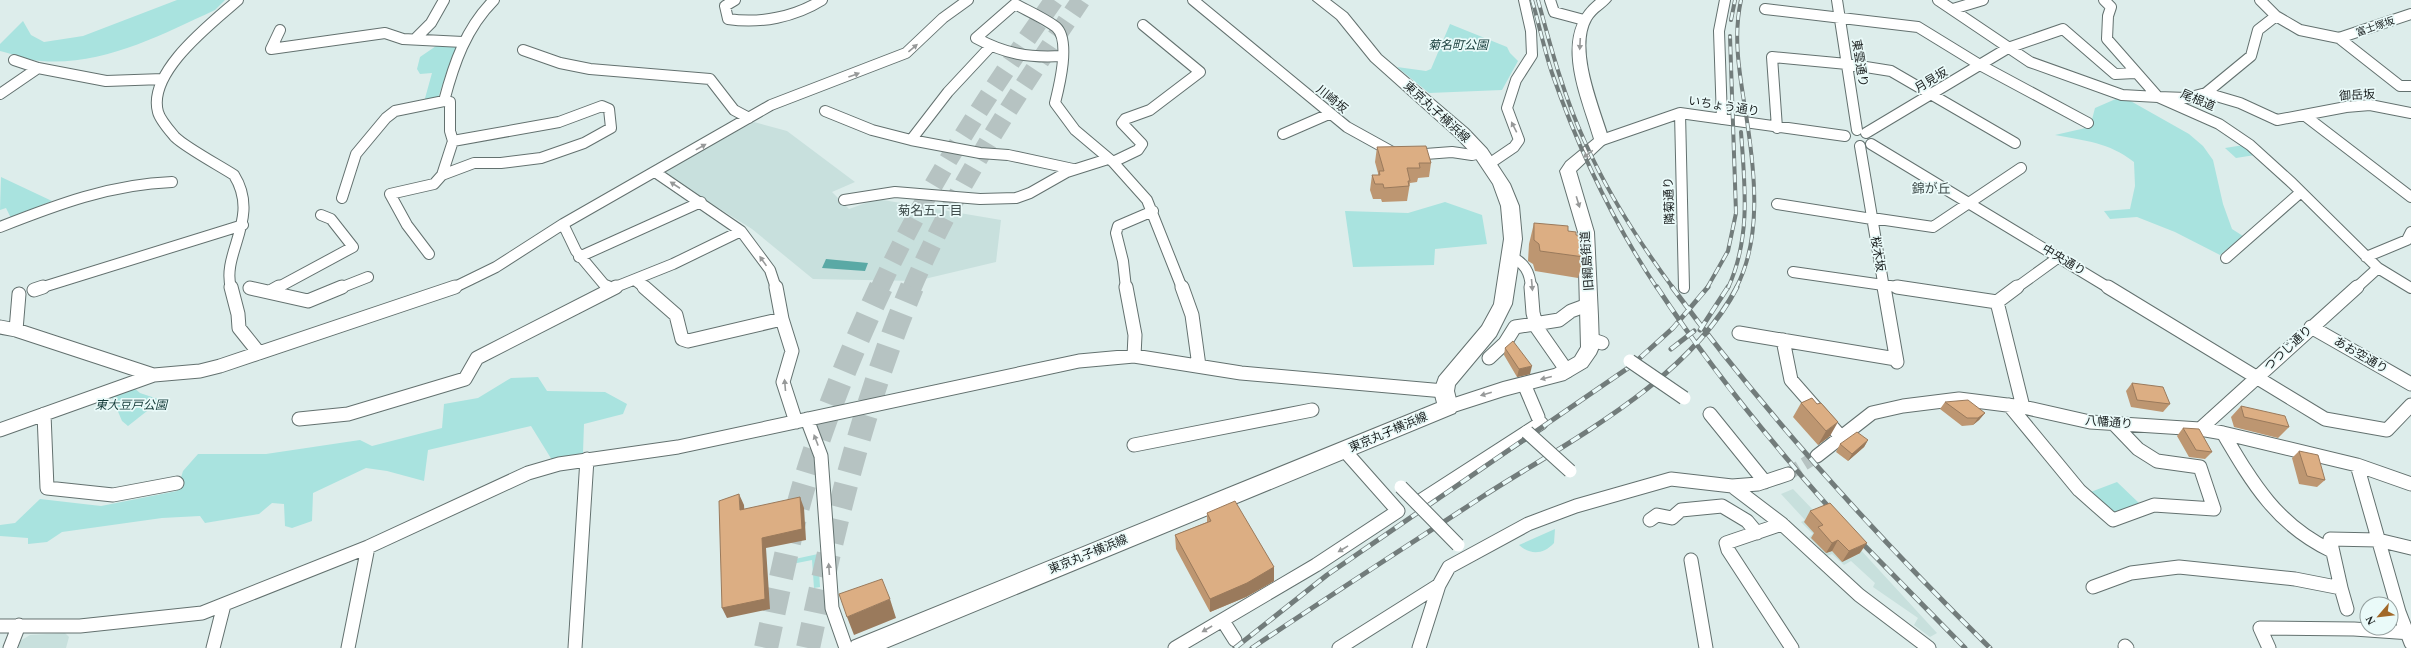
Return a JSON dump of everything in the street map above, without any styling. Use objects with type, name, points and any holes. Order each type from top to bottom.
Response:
[{"type":"main road","name":"東京丸子横浜線","points":[[860,648],[1344,450],[1446,399],[1449,378],[1489,330],[1498,316],[1506,293],[1513,240],[1512,214],[1501,184],[1485,158],[1462,133],[1376,58],[1342,16],[1320,0]]},
{"type":"street","points":[[238,0],[187,44],[163,79],[157,103],[158,113],[176,138],[234,175],[238,183],[242,202],[243,225],[230,268],[229,281],[238,314],[238,328],[259,353]]},
{"type":"street","points":[[415,40],[432,23],[444,0]]},
{"type":"street","points":[[444,101],[453,63],[462,42],[494,0]]},
{"type":"street","points":[[735,0],[725,6],[724,9],[728,19],[741,21],[777,17],[803,10],[822,0]]},
{"type":"street","points":[[0,430],[154,375],[200,371],[445,292],[496,267],[562,224],[778,102],[879,66],[906,54],[943,18],[968,0]]},
{"type":"street","name":"川崎坂","points":[[1192,0],[1329,114],[1347,127],[1396,154],[1452,152],[1485,158]]},
{"type":"street","points":[[1485,158],[1514,147],[1519,140],[1507,108],[1510,94],[1526,60],[1532,55],[1531,31],[1524,0],[1519,0]]},
{"type":"street","points":[[1550,0],[1554,12],[1584,20]]},
{"type":"street","points":[[1602,140],[1580,64],[1579,42],[1584,20],[1604,0]]},
{"type":"street","points":[[1722,119],[1719,31],[1725,0]]},
{"type":"street","name":"東雲通り","points":[[1837,0],[1847,64],[1862,132],[1872,140],[1865,145]]},
{"type":"street","name":"尾根道","points":[[1938,0],[2030,62],[2122,95],[2158,97],[2234,132],[2301,192],[2378,268],[2411,288]]},
{"type":"street","points":[[1953,9],[1983,0]]},
{"type":"street","points":[[2104,0],[2111,7],[2108,16],[2107,39],[2135,73],[2158,97],[2187,98],[2206,92],[2251,56],[2258,30],[2276,16]]},
{"type":"street","points":[[2260,0],[2276,16],[2300,30],[2316,35],[2340,38],[2400,86],[2411,86]]},
{"type":"street","points":[[1062,56],[1026,58],[990,47],[976,38],[1015,4],[1056,28],[1060,32],[1062,56],[1060,82],[1055,103],[1075,130],[1111,160],[1147,200],[1153,211],[1192,315],[1199,366]]},
{"type":"street","points":[[1765,10],[1918,27],[1980,65],[2088,123]]},
{"type":"street","name":"富士塚坂","points":[[2340,38],[2411,14]]},
{"type":"street","points":[[844,200],[877,193],[896,192],[974,200],[1009,199],[1035,192],[1060,174],[1073,169],[1111,160],[1138,150],[1142,144],[1122,123],[1125,119],[1150,110],[1200,72],[1143,25]]},
{"type":"street","name":"月見坂","points":[[1845,136],[1847,132],[1862,132],[1933,94],[2008,48],[2063,29],[2115,74],[2135,73]]},
{"type":"street","points":[[280,30],[271,49],[384,33],[403,39],[462,42]]},
{"type":"street","points":[[911,140],[925,119],[956,81],[990,47]]},
{"type":"street","points":[[523,50],[574,66],[631,74],[681,75],[710,79],[734,110],[749,118]]},
{"type":"street","points":[[1777,128],[1772,57],[1847,64],[1891,71],[1933,94],[2014,143]]},
{"type":"street","points":[[14,60],[38,68],[106,81],[163,79]]},
{"type":"street","points":[[0,94],[38,68]]},
{"type":"street","name":"御岳坂","points":[[2206,92],[2240,103],[2277,120],[2346,106],[2370,105],[2411,113]]},
{"type":"street","points":[[342,198],[356,154],[386,118],[396,111],[444,101],[450,102],[450,131],[453,141],[442,175],[434,184],[390,194],[407,225],[430,254]]},
{"type":"street","points":[[442,175],[474,163],[520,161],[541,158],[572,148],[611,128],[611,117],[609,109],[602,106],[559,122],[453,141]]},
{"type":"street","points":[[825,111],[872,130],[911,140],[980,153],[1008,155],[1073,169]]},
{"type":"street","name":"いちょう通り","points":[[1602,140],[1680,113],[1777,128],[1845,136]]},
{"type":"street","name":"隣菊通り","points":[[1680,113],[1684,288]]},
{"type":"street","points":[[1283,134],[1329,114]]},
{"type":"street","points":[[2304,115],[2411,198]]},
{"type":"street","name":"中央通り","points":[[1845,136],[1851,143],[1865,145],[1969,203],[2325,419],[2387,430],[2411,406]]},
{"type":"street","name":"旧綱島街道","points":[[1446,399],[1524,384],[1567,371],[1587,354],[1596,341],[1590,304],[1586,232],[1568,171],[1571,166],[1602,140]]},
{"type":"street","name":"桜木坂","points":[[1783,340],[1897,360],[1872,218],[1865,145]]},
{"type":"street","points":[[1777,204],[1933,227],[2021,168]]},
{"type":"street","points":[[654,172],[741,231],[770,270],[775,284],[782,319],[792,351],[783,382],[801,421],[821,456],[832,608],[846,648]]},
{"type":"street","points":[[0,227],[58,204],[116,186],[172,182]]},
{"type":"street","points":[[2226,258],[2301,192]]},
{"type":"street","points":[[579,257],[700,202]]},
{"type":"street","points":[[1134,356],[1135,335],[1127,301],[1123,261],[1116,233],[1118,226],[1153,211]]},
{"type":"street","points":[[270,292],[353,247],[331,220],[321,215]]},
{"type":"street","points":[[562,224],[569,242],[579,257],[609,290]]},
{"type":"street","points":[[34,290],[243,225]]},
{"type":"street","points":[[299,419],[348,414],[465,379],[477,358],[609,290],[635,280],[741,231]]},
{"type":"street","points":[[2366,257],[2410,238]]},
{"type":"street","points":[[1510,256],[1523,262],[1532,280],[1532,306],[1536,323],[1567,371]]},
{"type":"street","points":[[1793,272],[1884,284],[1997,302],[2058,257]]},
{"type":"street","name":"つつじ通り","points":[[2200,429],[2378,268]]},
{"type":"street","points":[[250,288],[308,301],[368,277]]},
{"type":"street","points":[[635,280],[676,315],[682,339],[688,341],[782,319]]},
{"type":"street","points":[[16,330],[19,294]]},
{"type":"street","points":[[1997,302],[2023,407]]},
{"type":"street","points":[[1489,358],[1505,343],[1515,327],[1559,320],[1571,311],[1590,304]]},
{"type":"street","points":[[0,327],[16,330],[154,375]]},
{"type":"street","name":"あお空通り","points":[[2311,327],[2411,384]]},
{"type":"street","points":[[1740,333],[1783,340],[1791,380],[1841,437]]},
{"type":"street","points":[[0,626],[87,625],[202,613],[368,547],[528,473],[587,459],[678,446],[1080,361],[1134,356],[1446,399]]},
{"type":"street","points":[[1630,362],[1684,398]]},
{"type":"street","points":[[1417,503],[1527,432],[1540,420],[1524,384]]},
{"type":"street","name":"八幡通り","points":[[1817,456],[1872,413],[1903,403],[1959,399],[2023,407],[2090,422],[2200,429],[2223,433],[2358,465],[2411,484]]},
{"type":"street","points":[[2009,405],[2079,490],[2113,520],[2154,505],[2214,509],[2200,467],[2157,461],[2138,449],[2114,424]]},
{"type":"street","points":[[1134,445],[1312,410]]},
{"type":"street","points":[[44,414],[47,488],[113,495],[178,483]]},
{"type":"street","points":[[1710,414],[1765,482]]},
{"type":"street","points":[[1527,432],[1570,471]]},
{"type":"street","points":[[2223,433],[2247,474],[2280,517],[2304,538],[2332,551]]},
{"type":"street","points":[[1175,648],[1363,537],[1398,511],[1344,450]]},
{"type":"street","points":[[575,648],[587,459]]},
{"type":"street","points":[[2269,648],[2260,628],[2353,626],[2409,636],[2378,540],[2358,465]]},
{"type":"street","points":[[1419,648],[1439,585],[1449,567],[1528,524],[1576,506],[1671,479],[1734,487],[1765,482],[1788,474]]},
{"type":"street","points":[[1402,487],[1458,545]]},
{"type":"street","points":[[1722,506],[1721,502],[1734,487]]},
{"type":"street","points":[[1734,487],[1782,524],[1859,595],[1929,648]]},
{"type":"street","points":[[1650,520],[1658,515],[1672,518],[1681,510],[1722,506],[1747,521],[1758,532]]},
{"type":"street","points":[[1782,524],[1726,544],[1728,550],[1792,648]]},
{"type":"street","points":[[2346,609],[2330,539],[2378,540],[2411,548]]},
{"type":"street","points":[[348,648],[368,547]]},
{"type":"street","points":[[1691,560],[1706,648]]},
{"type":"street","points":[[2093,587],[2131,573],[2179,567],[2295,579],[2341,588]]},
{"type":"street","points":[[1339,648],[1439,585]]},
{"type":"street","points":[[212,648],[224,605]]},
{"type":"street","points":[[1223,621],[1235,640]]},
{"type":"street","points":[[10,648],[19,625]]},
{"type":"shaded area","points":[[754,122],[787,131],[855,182],[832,192],[849,209],[877,199],[1001,220],[996,262],[916,281],[813,279],[752,229],[661,172]]},
{"type":"shaded area","points":[[826,259],[868,263],[865,271],[822,268]]},
{"type":"shaded area","points":[[1793,489],[1816,513],[1824,510],[1937,633],[1930,637],[1914,625],[1918,618],[1873,587],[1875,583],[1851,561],[1844,565],[1832,554],[1827,556],[1809,537],[1813,534],[1801,522],[1805,520],[1781,494]]},
{"type":"shaded area","points":[[65,633],[69,637],[66,648],[18,648],[20,641],[30,635]]},
{"type":"green space","points":[[177,0],[225,0],[215,10],[153,38],[109,54],[87,59],[41,61],[0,51],[0,44],[23,21],[31,35],[44,42],[83,36]]},
{"type":"green space","name":"菊名町公園","points":[[1450,24],[1507,47],[1510,53],[1518,61],[1502,90],[1429,93],[1397,67],[1426,71],[1431,69]]},
{"type":"green space","points":[[439,44],[455,45],[457,48],[449,65],[438,98],[424,102],[432,73],[420,74],[417,69],[420,57]]},
{"type":"green space","points":[[2118,98],[2127,99],[2189,134],[2203,146],[2213,160],[2223,204],[2232,229],[2243,236],[2220,255],[2175,232],[2137,217],[2110,219],[2104,211],[2130,209],[2135,186],[2134,162],[2106,146],[2055,135],[2090,127],[2095,108]]},
{"type":"green space","points":[[2244,145],[2255,155],[2236,158],[2225,148]]},
{"type":"green space","points":[[1,177],[52,201],[11,218],[6,208],[0,210]]},
{"type":"green space","points":[[1445,202],[1482,215],[1487,244],[1435,249],[1434,265],[1353,267],[1345,211],[1408,213]]},
{"type":"green space","points":[[538,377],[547,391],[605,392],[627,404],[623,414],[584,424],[583,453],[552,460],[531,426],[428,450],[424,481],[387,471],[366,468],[313,493],[312,521],[292,528],[285,526],[284,504],[272,503],[259,514],[205,523],[200,516],[162,518],[62,532],[47,542],[28,544],[28,538],[0,536],[0,525],[15,523],[40,499],[101,506],[177,491],[183,471],[198,454],[266,454],[360,440],[372,446],[442,428],[444,404],[478,398],[511,378]]},
{"type":"green space","name":"東大豆戸公園","points":[[133,387],[140,393],[161,400],[128,426],[122,421],[111,395]]},
{"type":"green space","points":[[2117,482],[2140,504],[2112,513],[2088,493]]},
{"type":"green space","points":[[1555,529],[1554,543],[1541,552],[1528,551],[1519,545]]},
{"type":"green space","points":[[818,554],[820,587],[814,588],[812,560],[782,566],[781,562]]},
{"type":"building","points":[[1426,146],[1431,163],[1419,163],[1420,168],[1407,168],[1410,181],[1408,181],[1409,186],[1384,188],[1383,184],[1375,184],[1372,175],[1380,175],[1379,171],[1384,171],[1377,147]]},
{"type":"building","points":[[1534,223],[1568,226],[1568,231],[1576,232],[1576,235],[1583,236],[1584,257],[1540,251],[1539,244],[1534,240]]},
{"type":"building","points":[[1513,341],[1532,366],[1519,369],[1505,348]]},
{"type":"building","points":[[2132,383],[2163,387],[2170,404],[2137,400]]},
{"type":"building","points":[[1812,398],[1817,404],[1821,403],[1838,422],[1826,431],[1801,403]]},
{"type":"building","points":[[1968,400],[1985,413],[1978,418],[1967,418],[1945,402]]},
{"type":"building","points":[[2241,406],[2285,416],[2289,427],[2244,417]]},
{"type":"building","points":[[2183,428],[2199,429],[2212,452],[2196,450]]},
{"type":"building","points":[[1857,432],[1868,440],[1852,454],[1840,444]]},
{"type":"building","points":[[2299,451],[2318,455],[2325,480],[2307,476]]},
{"type":"building","points":[[739,494],[740,510],[800,497],[802,529],[762,538],[765,599],[722,608],[719,501]]},
{"type":"building","points":[[1235,501],[1274,567],[1247,583],[1210,599],[1175,535],[1211,521],[1207,513]]},
{"type":"building","points":[[1830,503],[1867,543],[1849,551],[1838,540],[1832,543],[1818,527],[1823,525],[1810,511]]},
{"type":"building","points":[[882,579],[890,599],[847,617],[839,594]]},
{"type":"tunnel","points":[[880,288],[898,250],[960,140],[1006,69],[1054,0]]},
{"type":"tunnel","points":[[912,288],[948,213],[989,140],[1081,0]]},
{"type":"tunnel","points":[[766,648],[781,576],[813,456],[844,371],[881,287]]},
{"type":"tunnel","points":[[808,648],[828,556],[851,465],[879,375],[912,287]]},
{"type":"tunnel","points":[[1788,474],[1817,456]]},
{"type":"railway","points":[[1532,0],[1552,73],[1585,157],[1611,211],[1657,288]]},
{"type":"railway","points":[[1538,0],[1564,90],[1577,125],[1614,199],[1648,253],[1673,288]]},
{"type":"railway","points":[[1731,20],[1735,0]]},
{"type":"railway","points":[[1736,288],[1750,249],[1754,206],[1754,184],[1750,141],[1737,45],[1738,15],[1741,0]]},
{"type":"railway","points":[[1707,288],[1728,251],[1736,213],[1730,36]]},
{"type":"railway","points":[[1728,288],[1740,250],[1745,212],[1741,132]]},
{"type":"railway","points":[[1657,287],[1679,320]]},
{"type":"railway","points":[[1672,287],[1689,309]]},
{"type":"railway","points":[[1689,309],[1708,287]]},
{"type":"railway","points":[[1702,327],[1728,287]]},
{"type":"railway","points":[[1706,332],[1716,320],[1737,287]]},
{"type":"railway","points":[[1679,320],[1689,309]]},
{"type":"railway","points":[[1689,309],[1702,327]]},
{"type":"railway","points":[[1235,648],[1327,575],[1631,366],[1679,320]]},
{"type":"railway","points":[[1679,320],[1690,334]]},
{"type":"railway","points":[[1702,327],[1706,332]]},
{"type":"railway","points":[[1690,334],[1694,331]]},
{"type":"railway","points":[[1696,343],[1706,332]]},
{"type":"railway","points":[[1706,332],[1784,428],[1864,519],[1990,648]]},
{"type":"railway","points":[[1671,349],[1690,334]]},
{"type":"railway","points":[[1690,334],[1696,343]]},
{"type":"railway","points":[[1252,648],[1485,495],[1590,430],[1659,379],[1696,343]]},
{"type":"railway","points":[[1696,343],[1741,403],[1834,513]]},
{"type":"railway","points":[[1857,538],[1965,648]]},
{"type":"district","name":"錦が丘","points":[[1931,188]]},
{"type":"district","name":"菊名五丁目","points":[[930,210]]}]
